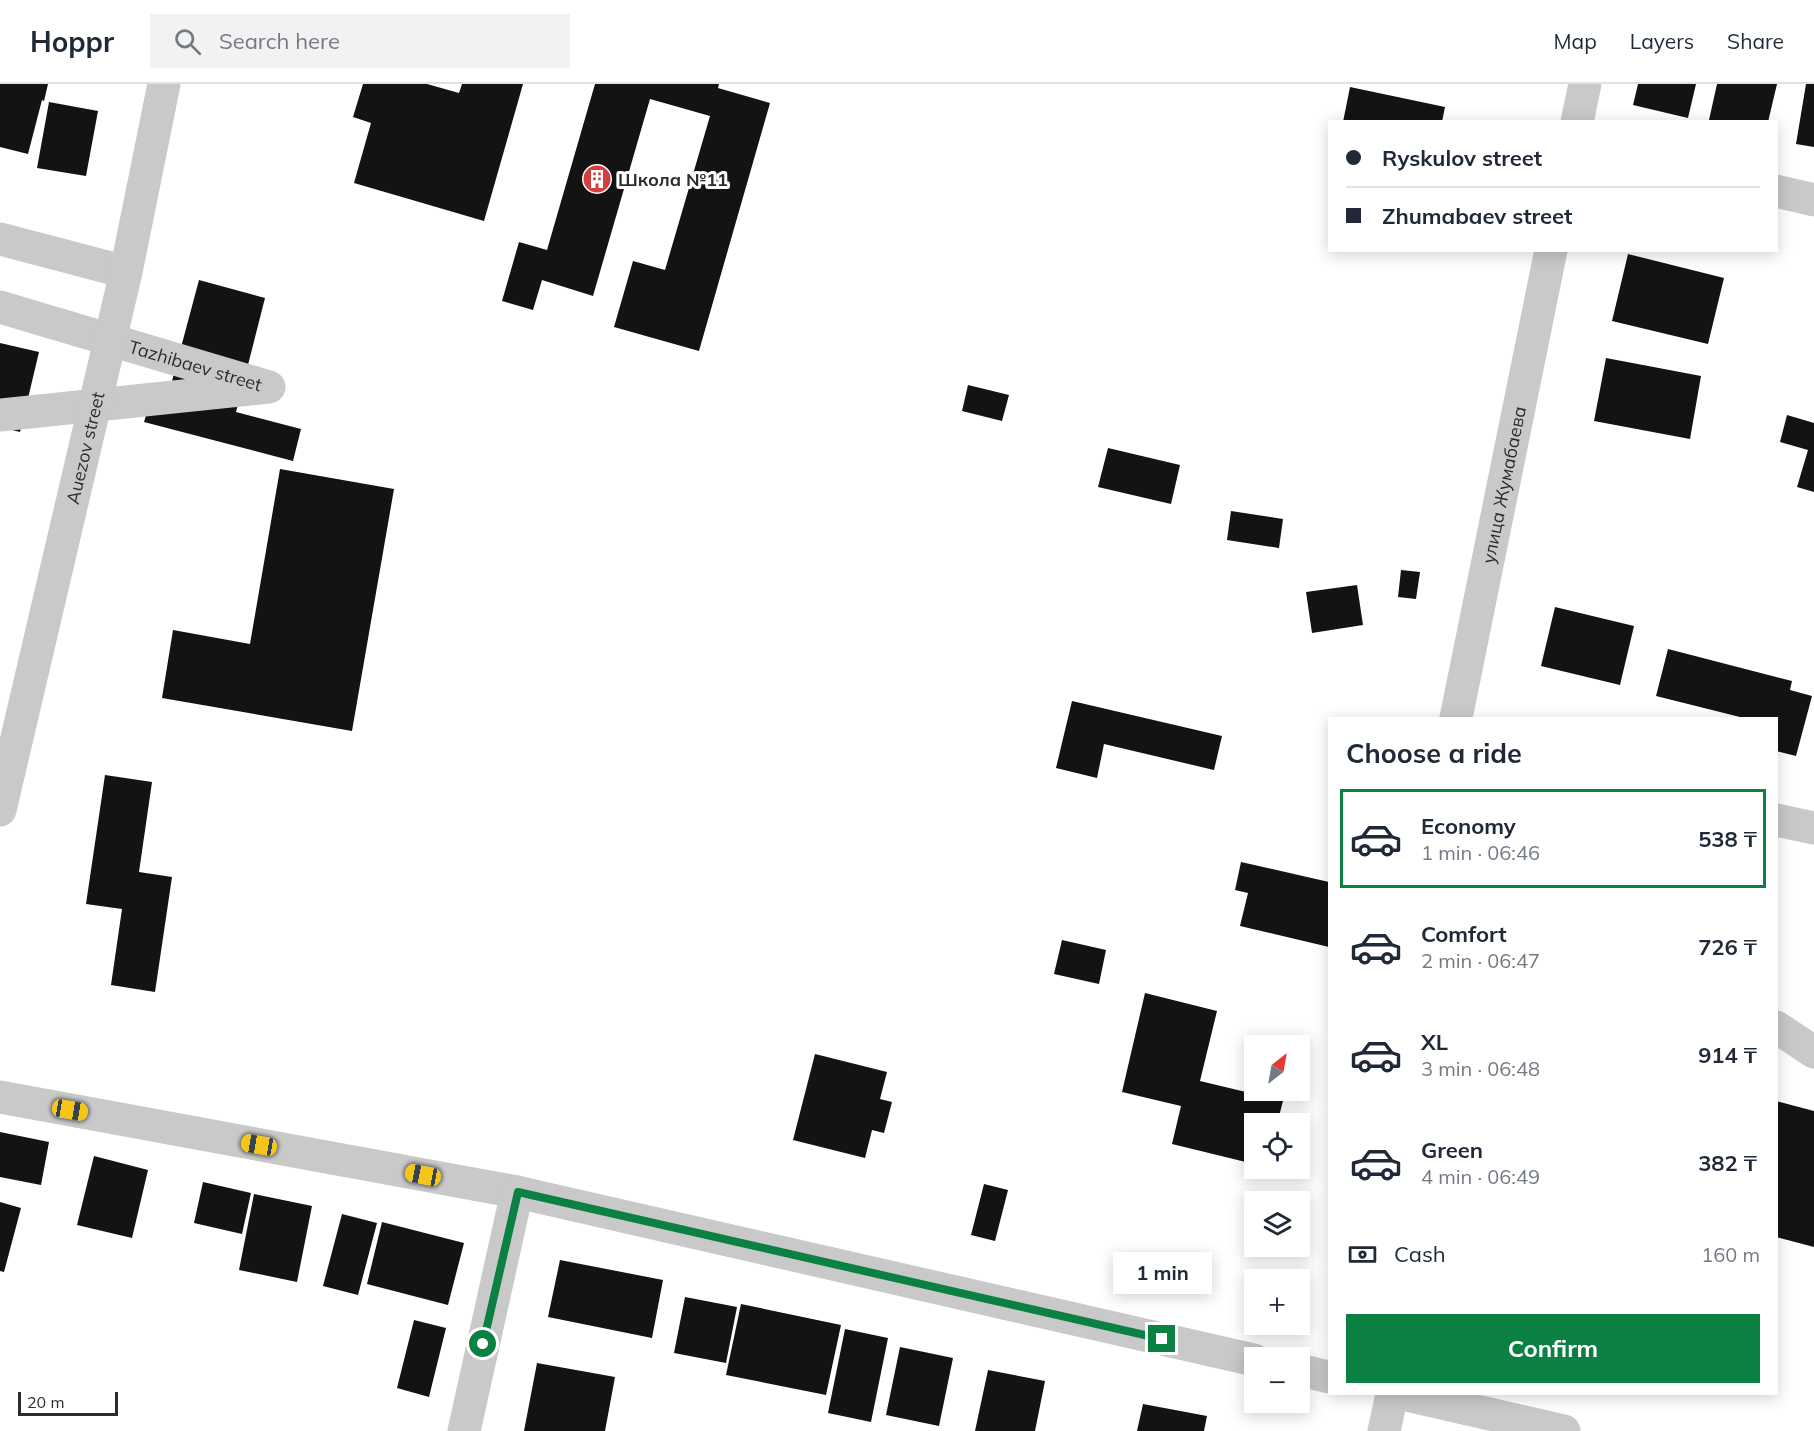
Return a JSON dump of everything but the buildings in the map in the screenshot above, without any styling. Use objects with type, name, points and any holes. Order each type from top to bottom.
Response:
[{"type":"street","name":"Auezov street","points":[[0,810],[126,272],[164,84]]},
{"type":"street","points":[[1577,120],[1585,84]]},
{"type":"street","points":[[1778,191],[1814,200]]},
{"type":"street","points":[[0,239],[126,272]]},
{"type":"street","name":"улица Жумабаева","points":[[1456,717],[1551,252]]},
{"type":"street","name":"Tazhibaev street","points":[[0,307],[269,387],[0,415]]},
{"type":"street","points":[[1778,820],[1814,828]]},
{"type":"street","points":[[1778,1028],[1814,1052]]},
{"type":"street","points":[[0,1097],[518,1192],[1244,1358]]},
{"type":"street","points":[[464,1431],[518,1192]]},
{"type":"street","points":[[1310,1373],[1328,1377]]},
{"type":"street","points":[[1384,1431],[1392,1395]]},
{"type":"street","points":[[1406,1395],[1564,1431]]},
{"type":"place","name":"Школа №11","points":[[597,179]]},
{"type":"route","points":[[483,1344],[518,1192],[1162,1339]]}]
